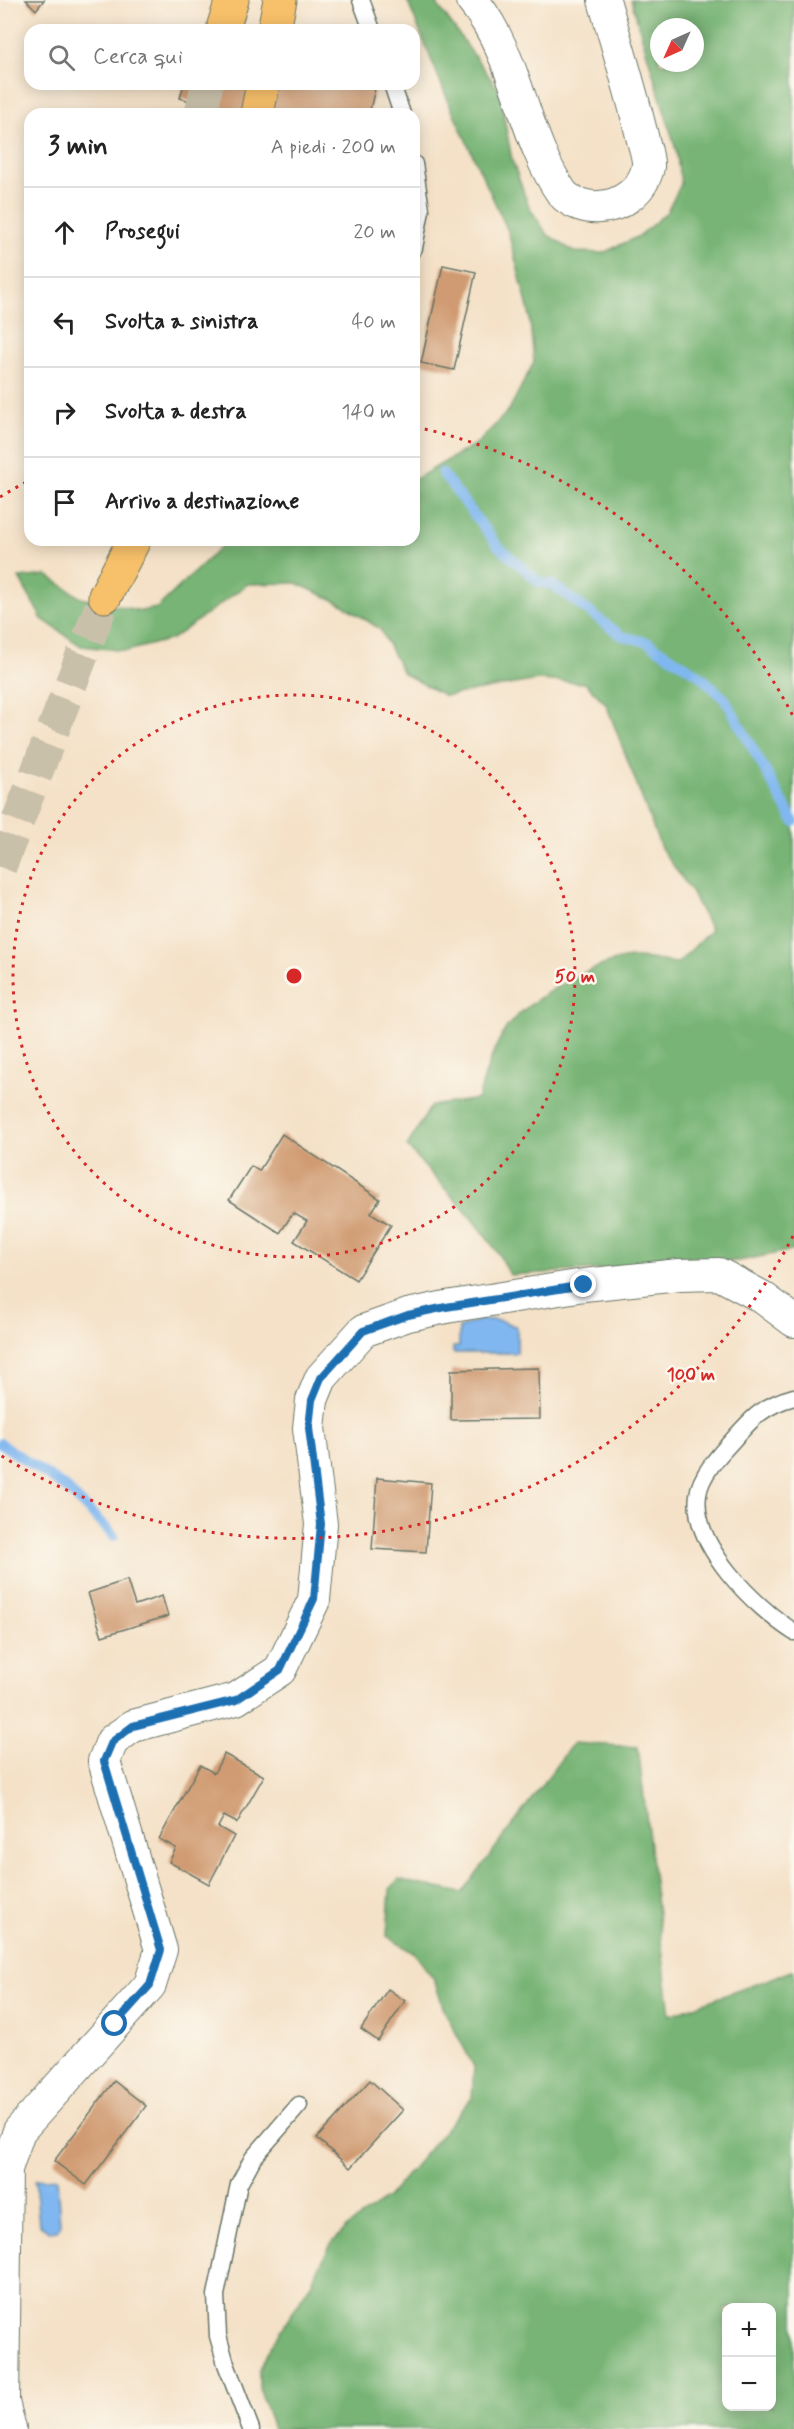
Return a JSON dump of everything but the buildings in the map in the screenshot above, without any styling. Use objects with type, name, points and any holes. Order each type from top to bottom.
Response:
[{"type":"highway","points":[[275,24],[280,0]]},
{"type":"highway","points":[[258,108],[262,90]]},
{"type":"highway","points":[[114,546],[105,596],[131,546]]},
{"type":"street","points":[[472,0],[482,12],[513,74],[548,170],[564,195],[580,205],[597,208],[615,205],[630,196],[642,182],[648,165],[604,0]]},
{"type":"street","points":[[10,2429],[3,2402],[6,2169],[18,2131],[150,1985],[161,1950],[104,1761],[112,1742],[133,1726],[236,1700],[280,1670],[314,1599],[321,1524],[309,1428],[312,1400],[321,1378],[363,1331],[408,1315],[584,1285],[679,1275],[719,1274],[762,1297],[794,1321]]},
{"type":"lane","points":[[361,0],[370,24]]},
{"type":"lane","points":[[395,90],[400,108]]},
{"type":"lane","points":[[794,1397],[773,1402],[750,1420],[721,1453],[698,1492],[696,1512],[708,1544],[745,1591],[777,1622],[794,1632]]},
{"type":"lane","points":[[251,2429],[226,2364],[218,2336],[216,2295],[239,2184],[253,2158],[300,2105]]},
{"type":"green space","points":[[407,0],[434,0],[499,90],[512,160],[529,207],[547,234],[574,252],[603,253],[639,236],[667,212],[681,184],[676,150],[653,72],[704,72],[704,18],[650,18],[650,63],[631,0],[794,0],[794,1250],[739,1261],[510,1275],[489,1240],[407,1146],[431,1106],[478,1099],[486,1072],[505,1030],[514,1019],[544,995],[582,974],[618,960],[637,958],[678,963],[711,930],[689,888],[661,848],[606,704],[585,683],[538,680],[445,696],[403,673],[380,629],[340,603],[296,583],[248,584],[172,639],[127,651],[81,646],[42,619],[19,578],[47,575],[81,598],[141,611],[157,608],[222,546],[420,546],[420,476],[479,442],[509,410],[534,362],[529,312],[508,231],[451,108],[420,32],[420,24],[417,24]]},
{"type":"green space","points":[[573,1743],[638,1747],[670,2015],[794,1970],[794,2429],[273,2429],[259,2388],[259,2372],[268,2351],[310,2285],[331,2244],[347,2227],[388,2197],[472,2098],[474,2067],[444,2010],[434,1979],[415,1954],[387,1936],[390,1889],[399,1880],[462,1893]]},
{"type":"water","points":[[482,1319],[502,1321],[517,1327],[517,1353],[453,1353],[453,1347],[459,1347],[459,1328]]},
{"type":"water","points":[[57,2178],[60,2226],[57,2230],[49,2231],[39,2224],[35,2180]]},
{"type":"waterway","points":[[442,473],[498,546],[539,582],[553,585],[622,636],[647,642],[698,674],[725,699],[794,822]]},
{"type":"waterway","points":[[0,1443],[66,1488],[114,1536]]},
{"type":"tunnel","points":[[202,108],[206,90]]},
{"type":"tunnel","points":[[0,867],[105,596]]},
{"type":"route","points":[[115,2024],[150,1985],[161,1950],[104,1761],[112,1742],[133,1726],[236,1700],[280,1670],[314,1599],[321,1524],[309,1428],[312,1400],[321,1378],[363,1331],[408,1315],[584,1285]]}]
